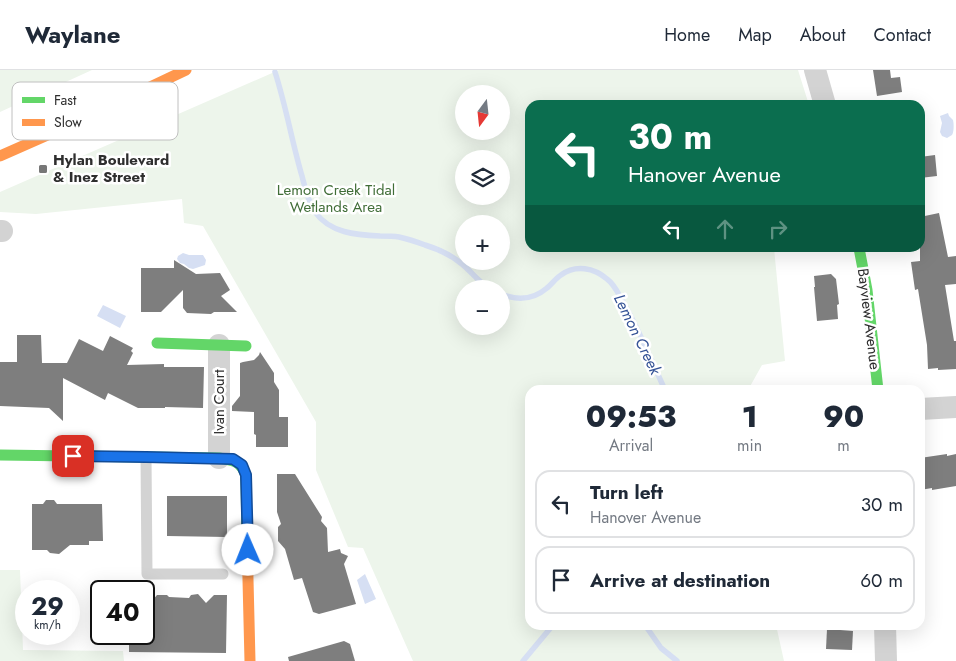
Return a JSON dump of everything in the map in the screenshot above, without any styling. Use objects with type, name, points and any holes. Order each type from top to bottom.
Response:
[{"type":"street","points":[[161,82],[186,70]]},
{"type":"street","points":[[815,70],[824,100]]},
{"type":"street","points":[[0,156],[36,140]]},
{"type":"street","name":"Bayview Avenue","points":[[860,252],[867,290],[877,385]]},
{"type":"street","points":[[157,343],[246,346]]},
{"type":"street","name":"Ivan Court","points":[[219,345],[219,458]]},
{"type":"street","points":[[925,409],[956,407]]},
{"type":"street","points":[[0,455],[219,458],[233,459],[242,465],[246,475],[250,661]]},
{"type":"street","points":[[885,630],[886,661]]},
{"type":"lane","points":[[146,457],[147,574],[223,574]]},
{"type":"green space","points":[[0,70],[92,70],[66,82],[12,82],[12,107],[0,112]]},
{"type":"green space","name":"Lemon Creek Tidal Wetlands Area","points":[[279,70],[798,70],[807,100],[525,100],[525,252],[774,252],[785,361],[762,365],[751,385],[525,385],[525,630],[777,630],[784,661],[413,661],[363,548],[348,547],[316,470],[316,422],[203,226],[184,223],[182,199],[36,214],[0,212],[0,192],[119,140],[178,140],[178,114]]},
{"type":"green space","points":[[0,570],[20,570],[20,580],[15,580],[15,645],[23,645],[23,650],[123,651],[124,661],[0,661]]},
{"type":"water","points":[[948,113],[953,120],[954,128],[952,135],[947,138],[942,136],[940,132],[942,123],[940,116]]},
{"type":"water","points":[[183,253],[203,255],[206,260],[205,265],[193,269],[189,268],[177,259]]},
{"type":"water","points":[[103,305],[126,316],[120,328],[97,316]]},
{"type":"water","points":[[365,574],[376,599],[365,604],[357,580]]},
{"type":"building","points":[[873,70],[890,70],[891,78],[900,77],[902,92],[877,96]]},
{"type":"building","points":[[935,155],[937,176],[925,177],[925,156]]},
{"type":"building","points":[[939,213],[948,257],[956,256],[956,284],[945,285],[954,341],[956,341],[956,369],[928,369],[927,345],[918,289],[915,290],[911,262],[920,261],[920,252],[925,252],[925,216]]},
{"type":"building","points":[[174,260],[196,274],[220,273],[230,290],[221,296],[237,312],[187,313],[183,308],[183,290],[161,312],[141,312],[141,268],[174,268]]},
{"type":"building","points":[[831,274],[836,279],[839,304],[837,305],[838,319],[817,321],[814,276]]},
{"type":"building","points":[[17,335],[41,335],[42,363],[67,363],[79,339],[103,351],[110,336],[133,348],[131,351],[133,353],[127,365],[164,364],[164,367],[204,367],[203,408],[138,408],[108,393],[105,400],[63,378],[63,421],[49,408],[0,406],[0,362],[17,362]]},
{"type":"building","points":[[260,352],[274,373],[274,382],[279,390],[279,417],[288,417],[288,447],[256,447],[254,412],[232,411],[232,406],[240,396],[240,363],[254,360]]},
{"type":"building","points":[[956,454],[956,486],[932,490],[932,488],[925,489],[925,457]]},
{"type":"building","points":[[277,474],[295,474],[322,517],[321,521],[327,528],[328,552],[340,549],[341,553],[348,556],[344,564],[356,604],[319,614],[313,612],[302,578],[294,580],[285,549],[278,541],[278,527],[281,524],[277,512]]},
{"type":"building","points":[[167,496],[227,496],[227,537],[167,536]]},
{"type":"building","points":[[46,500],[54,500],[57,504],[102,504],[103,541],[89,541],[89,545],[70,545],[59,554],[50,553],[47,550],[32,550],[32,504],[43,504]]},
{"type":"building","points":[[198,594],[206,603],[214,595],[227,595],[226,653],[129,652],[129,645],[155,645],[155,597],[157,595],[189,598],[191,595]]},
{"type":"building","points":[[827,630],[853,631],[852,650],[826,649]]},
{"type":"building","points":[[344,641],[350,644],[355,661],[289,661],[288,657]]},
{"type":"waterway","name":"Lemon Creek","points":[[275,72],[307,195],[315,212],[321,219],[344,232],[399,237],[435,248],[458,261],[479,280]]},
{"type":"waterway","name":"Lemon Creek","points":[[510,297],[525,298],[536,295],[542,292],[559,276],[573,269],[591,270],[602,275],[614,286],[628,311],[663,385]]},
{"type":"waterway","name":"Lemon Creek","points":[[523,661],[549,630]]},
{"type":"waterway","points":[[648,630],[661,648],[677,661]]},
{"type":"traffic: fast","points":[[860,252],[867,290],[877,385]]},
{"type":"traffic: fast","points":[[157,343],[246,346]]},
{"type":"traffic: fast","points":[[0,455],[219,458],[232,461],[239,464],[246,475],[247,539]]},
{"type":"traffic: slow","points":[[161,82],[186,70]]},
{"type":"traffic: slow","points":[[0,156],[36,140]]},
{"type":"traffic: slow","points":[[247,539],[250,661]]},
{"type":"place","name":"Hylan Boulevard & Inez Street","points":[[43,169]]},
{"type":"route","points":[[73,456],[233,459],[242,465],[246,475],[248,550]]}]
